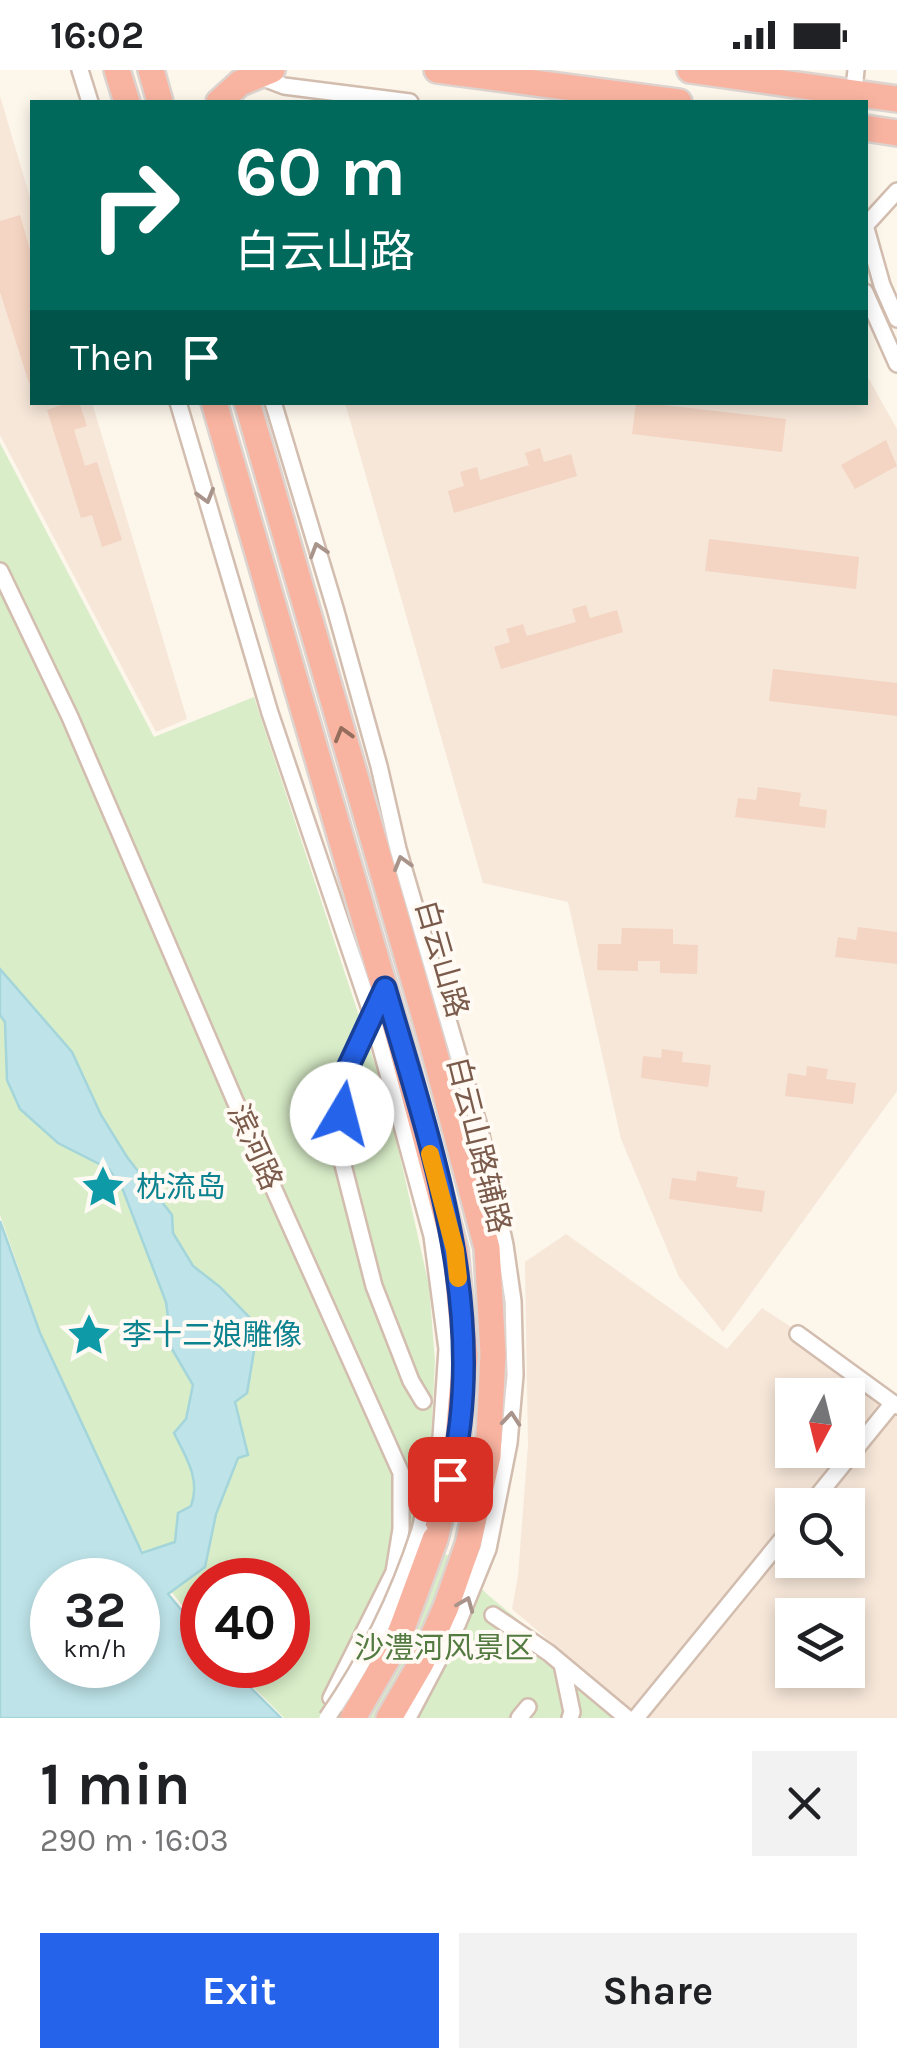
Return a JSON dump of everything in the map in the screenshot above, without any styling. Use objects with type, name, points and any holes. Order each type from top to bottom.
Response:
[{"type":"highway","points":[[118,70],[126,100]]},
{"type":"highway","points":[[151,70],[159,100]]},
{"type":"highway","points":[[437,70],[664,100]]},
{"type":"highway","points":[[690,70],[846,88],[897,99]]},
{"type":"highway","points":[[221,100],[240,83],[265,73]]},
{"type":"highway","points":[[868,128],[897,133]]},
{"type":"highway","name":"白云山路","points":[[215,405],[385,988],[455,1250],[464,1338],[458,1449],[397,1642],[355,1718]]},
{"type":"highway","name":"白云山路","points":[[248,405],[426,1021],[486,1248],[493,1354],[478,1547],[389,1718]]},
{"type":"street","points":[[80,70],[89,100]]},
{"type":"street","points":[[265,73],[284,86],[394,100]]},
{"type":"street","points":[[868,222],[897,192]]},
{"type":"street","points":[[868,236],[882,285],[897,319]]},
{"type":"street","points":[[868,299],[897,364]]},
{"type":"street","points":[[179,405],[270,714],[372,1015],[432,1236],[446,1349],[441,1437],[428,1534],[383,1627],[327,1718]]},
{"type":"street","name":"白云山路辅路","points":[[274,405],[336,608],[380,766],[403,868],[479,1126],[513,1301],[515,1375],[509,1443],[458,1623],[408,1718]]},
{"type":"street","name":"滨河路","points":[[0,571],[70,717],[402,1473],[401,1529],[394,1572],[331,1698],[355,1718]]},
{"type":"street","points":[[385,988],[344,1076],[340,1153],[374,1286],[411,1381],[423,1401]]},
{"type":"street","points":[[798,1334],[895,1405],[824,1488]]},
{"type":"street","points":[[636,1718],[775,1548]]},
{"type":"street","points":[[493,1614],[562,1663],[627,1718]]},
{"type":"street","points":[[562,1663],[570,1718]]},
{"type":"shaded area","points":[[0,96],[30,197],[30,405],[93,405],[187,719],[156,732],[0,435]]},
{"type":"shaded area","points":[[868,377],[897,429],[897,1091],[723,1332],[679,1277],[621,1139],[568,902],[483,883],[346,405],[868,405]]},
{"type":"shaded area","points":[[566,1234],[727,1349],[762,1308],[897,1396],[897,1718],[640,1718],[512,1609],[528,1445],[525,1262]]},
{"type":"green space","name":"沙澧河风景区","points":[[0,443],[154,737],[254,697],[389,1107],[429,1286],[435,1361],[431,1438],[416,1525],[488,1595],[637,1718],[284,1718],[255,1688],[310,1688],[310,1558],[180,1558],[180,1602],[160,1576],[160,1558],[148,1558],[131,1533],[41,1333],[0,1215]]},
{"type":"water","points":[[0,969],[72,1052],[101,1115],[127,1157],[172,1215],[173,1233],[193,1266],[254,1322],[256,1339],[247,1393],[235,1402],[248,1455],[238,1458],[216,1514],[207,1558],[180,1558],[180,1585],[168,1594],[180,1608],[180,1688],[251,1688],[281,1718],[0,1718],[0,1221],[40,1333],[142,1553],[175,1542],[178,1513],[191,1506],[194,1496],[191,1469],[174,1433],[186,1419],[193,1385],[172,1349],[166,1302],[123,1190],[109,1169],[58,1143],[20,1109],[7,1080],[5,1022],[0,1015]]},
{"type":"building","points":[[20,215],[30,250],[29,383],[0,292],[0,221]]},
{"type":"building","points":[[80,405],[87,426],[74,430],[85,466],[97,462],[122,540],[102,547],[92,515],[81,518],[47,410]]},
{"type":"building","points":[[636,405],[786,419],[782,452],[632,434]]},
{"type":"building","points":[[886,440],[897,466],[855,489],[841,465]]},
{"type":"building","points":[[540,448],[544,462],[571,454],[577,476],[454,513],[448,491],[464,486],[460,472],[477,467],[480,480],[529,465],[525,453]]},
{"type":"building","points":[[709,539],[859,557],[856,589],[705,571]]},
{"type":"building","points":[[586,605],[590,618],[617,610],[623,632],[501,669],[494,647],[510,642],[506,629],[523,624],[527,636],[576,622],[572,609]]},
{"type":"building","points":[[773,669],[897,683],[897,716],[769,701]]},
{"type":"building","points":[[758,787],[801,793],[799,806],[827,810],[825,828],[735,817],[738,798],[756,800]]},
{"type":"building","points":[[858,927],[897,932],[897,964],[835,957],[838,937],[856,940]]},
{"type":"building","points":[[622,928],[673,929],[673,944],[698,945],[697,974],[660,973],[660,961],[638,961],[638,971],[597,970],[598,944],[621,944]]},
{"type":"building","points":[[662,1049],[683,1052],[682,1062],[711,1065],[708,1087],[641,1078],[643,1056],[661,1058]]},
{"type":"building","points":[[807,1066],[828,1069],[826,1079],[856,1083],[853,1104],[785,1096],[788,1073],[806,1076]]},
{"type":"building","points":[[697,1171],[738,1177],[736,1187],[765,1191],[762,1212],[669,1199],[672,1178],[696,1181]]},
{"type":"slow traffic","points":[[430,1154],[455,1250],[458,1278]]},
{"type":"place","name":"枕流岛","points":[[103,1187]]},
{"type":"place","name":"李十二娘雕像","points":[[89,1335]]},
{"type":"route","points":[[342,1114],[344,1076],[385,988],[455,1250],[465,1356],[458,1449],[450,1479]]}]
